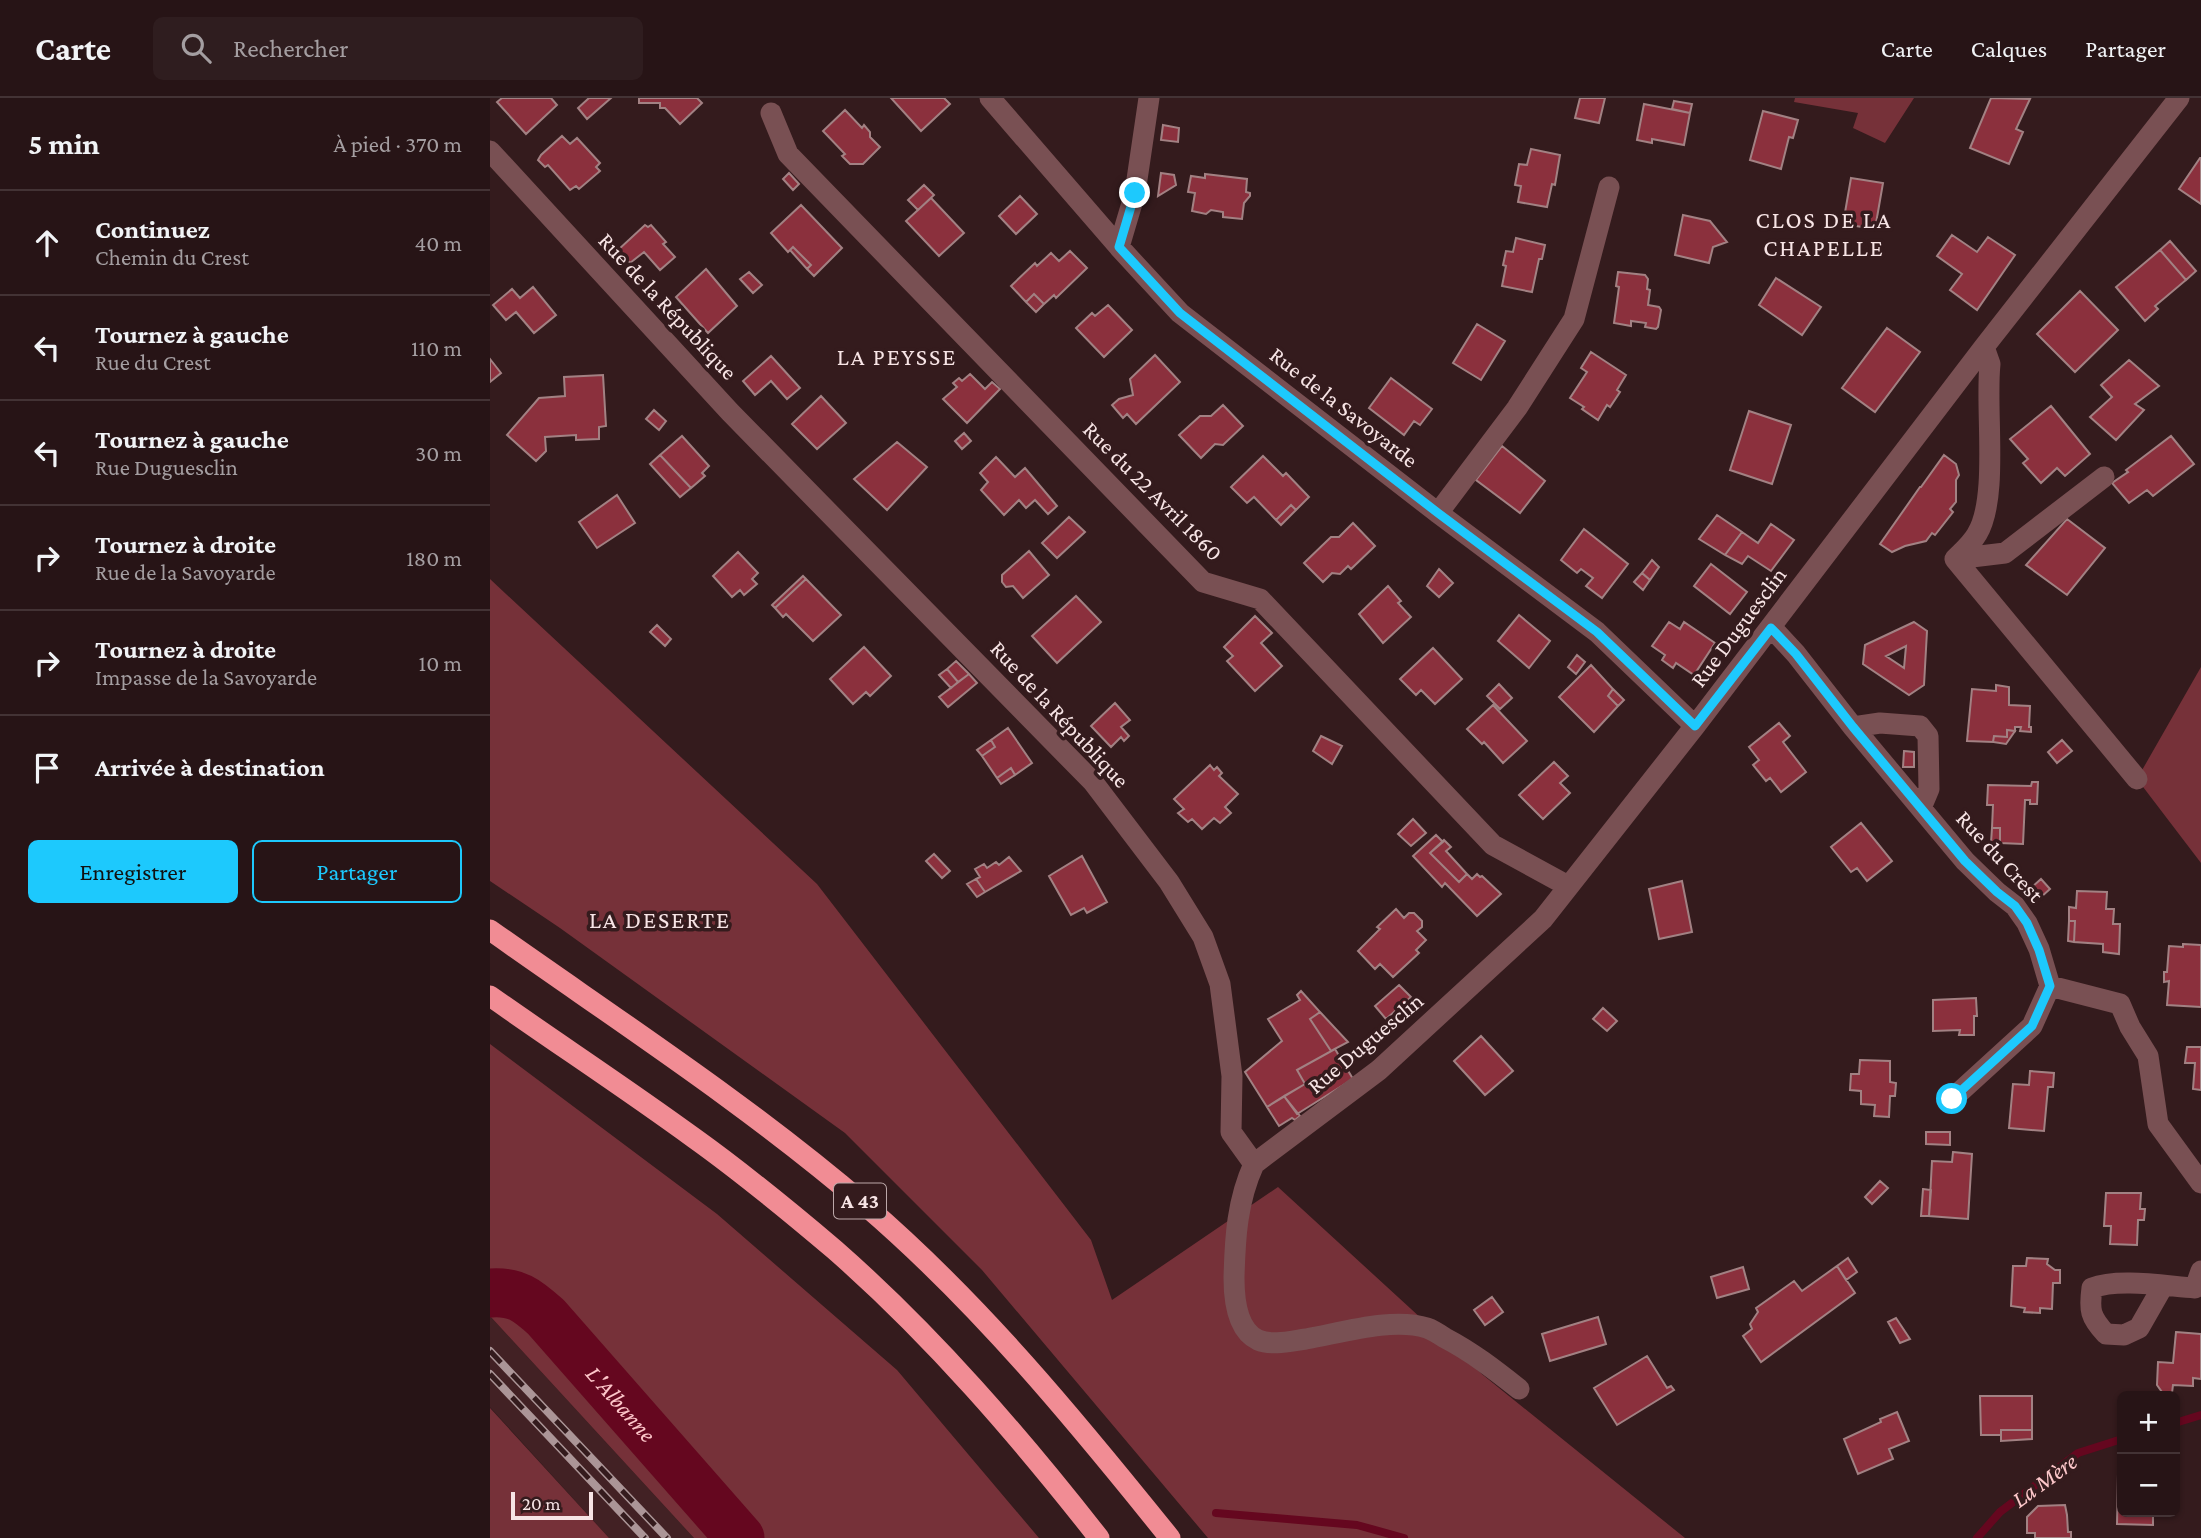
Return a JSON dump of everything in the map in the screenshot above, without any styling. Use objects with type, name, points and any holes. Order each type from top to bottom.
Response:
[{"type":"highway","name":"A 43","points":[[490,930],[718,1089],[794,1146],[868,1208],[947,1282],[1031,1369],[1170,1538]]},
{"type":"highway","name":"A 43","points":[[490,996],[697,1140],[755,1184],[836,1252],[910,1322],[989,1405],[1099,1538]]},
{"type":"street","name":"Rue de la Savoyarde","points":[[990,98],[1180,313],[1597,632],[1695,726]]},
{"type":"street","points":[[1119,247],[1135,193],[1149,98]]},
{"type":"street","name":"Rue Duguesclin","points":[[1254,1164],[1380,1070],[1542,919],[1695,726],[1984,347],[2179,98]]},
{"type":"street","name":"Rue du 22 Avril 1860","points":[[771,113],[788,154],[1203,582],[1260,599],[1493,845],[1568,886]]},
{"type":"street","name":"Rue de la République","points":[[490,151],[730,412],[1093,782],[1162,873],[1203,937],[1220,984],[1232,1076],[1231,1132],[1254,1164]]},
{"type":"street","points":[[1438,513],[1517,408],[1574,319],[1609,187]]},
{"type":"street","points":[[1955,559],[1978,533],[1985,513],[1989,477],[1990,364],[1984,347]]},
{"type":"street","points":[[1955,559],[2005,553],[2104,477]]},
{"type":"street","points":[[1955,559],[2137,779]]},
{"type":"street","name":"Rue du Crest","points":[[1771,628],[1796,654],[1965,861],[2015,906],[2027,923],[2039,950],[2050,986]]},
{"type":"street","points":[[1853,727],[1880,723],[1920,726],[1928,736],[1929,789],[1921,808]]},
{"type":"street","points":[[1952,1099],[2032,1026],[2050,986],[2120,1004],[2148,1056],[2158,1124],[2201,1183]]},
{"type":"street","points":[[1254,1164],[1244,1185],[1240,1203],[1234,1287],[1237,1312],[1252,1336],[1261,1341],[1282,1343],[1397,1324],[1427,1328],[1469,1350],[1520,1389]]},
{"type":"street","points":[[2163,1286],[2195,1288],[2201,1270]]},
{"type":"shaded area","points":[[1795,98],[1914,98],[1885,143],[1853,128],[1858,113],[1794,102]]},
{"type":"shaded area","points":[[490,579],[817,884],[1091,1240],[1112,1300],[1278,1187],[1483,1375],[1685,1538],[1208,1538],[982,1270],[845,1133],[560,928],[490,881]]},
{"type":"shaded area","points":[[2201,667],[2201,863],[2137,779]]},
{"type":"shaded area","points":[[490,1044],[717,1214],[897,1370],[1039,1538],[694,1538],[490,1316]]},
{"type":"shaded area","points":[[490,1316],[694,1538],[609,1538],[490,1407]]},
{"type":"shaded area","points":[[490,1408],[609,1538],[490,1538]]},
{"type":"building","points":[[502,98],[551,98],[557,105],[526,134],[497,102]]},
{"type":"building","points":[[589,98],[611,98],[587,119],[578,108]]},
{"type":"building","points":[[639,98],[697,98],[702,103],[680,124],[665,108],[660,108],[660,103],[639,103]]},
{"type":"building","points":[[891,98],[944,98],[950,104],[921,131]]},
{"type":"building","points":[[1580,98],[1605,98],[1599,123],[1575,118]]},
{"type":"building","points":[[1991,98],[2030,99],[2016,129],[2023,132],[2009,164],[1970,148]]},
{"type":"building","points":[[1674,101],[1692,104],[1690,113],[1672,109]]},
{"type":"building","points":[[1644,104],[1690,113],[1684,145],[1652,139],[1652,143],[1637,140]]},
{"type":"building","points":[[845,110],[862,128],[864,125],[870,132],[870,137],[880,147],[863,164],[850,164],[842,156],[845,154],[823,131]]},
{"type":"building","points":[[1763,111],[1798,120],[1793,138],[1789,137],[1781,169],[1750,160]]},
{"type":"building","points":[[1163,125],[1179,128],[1178,142],[1161,140]]},
{"type":"building","points":[[562,136],[570,144],[577,138],[600,163],[596,167],[600,171],[579,189],[576,186],[570,190],[548,165],[545,167],[538,160]]},
{"type":"building","points":[[1531,149],[1560,155],[1555,185],[1552,184],[1547,207],[1518,202],[1521,186],[1515,185],[1519,164],[1527,165]]},
{"type":"building","points":[[2201,158],[2201,204],[2179,189]]},
{"type":"building","points":[[789,173],[799,184],[793,190],[783,179]]},
{"type":"building","points":[[1161,173],[1174,175],[1176,185],[1158,196]]},
{"type":"building","points":[[1205,174],[1247,179],[1246,192],[1250,193],[1250,196],[1244,203],[1242,219],[1223,217],[1223,212],[1211,210],[1206,214],[1192,211],[1195,193],[1188,192],[1191,176],[1205,178]]},
{"type":"building","points":[[1851,178],[1883,183],[1875,229],[1843,224]]},
{"type":"building","points":[[924,185],[934,195],[918,210],[908,200]]},
{"type":"building","points":[[1020,196],[1037,214],[1016,234],[999,216]]},
{"type":"building","points":[[931,198],[964,233],[939,256],[906,221]]},
{"type":"building","points":[[801,205],[842,248],[814,276],[807,269],[811,265],[793,247],[788,252],[771,233]]},
{"type":"building","points":[[1683,215],[1710,221],[1727,242],[1713,247],[1709,263],[1675,255]]},
{"type":"building","points":[[645,225],[651,225],[675,257],[660,270],[644,252],[630,263],[618,250]]},
{"type":"building","points":[[1952,235],[1977,252],[1988,237],[2015,255],[1977,310],[1950,290],[1962,274],[1937,256]]},
{"type":"building","points":[[1516,238],[1545,245],[1532,292],[1502,286],[1506,251],[1513,252]]},
{"type":"building","points":[[2170,241],[2196,271],[2186,280],[2160,250]]},
{"type":"building","points":[[793,247],[811,265],[807,269],[790,250]]},
{"type":"building","points":[[2160,250],[2186,280],[2155,306],[2158,309],[2145,321],[2116,287]]},
{"type":"building","points":[[1070,251],[1087,268],[1056,298],[1054,295],[1044,304],[1034,294],[1026,302],[1011,286],[1035,263],[1037,266],[1051,253],[1059,261]]},
{"type":"building","points":[[706,269],[737,306],[708,333],[676,297]]},
{"type":"building","points":[[749,272],[762,285],[753,293],[740,279]]},
{"type":"building","points":[[1618,272],[1645,275],[1648,279],[1648,305],[1661,310],[1656,329],[1645,327],[1646,323],[1631,321],[1631,326],[1614,323],[1619,287],[1616,286]]},
{"type":"building","points":[[1776,278],[1821,307],[1802,335],[1759,305]]},
{"type":"building","points":[[533,287],[556,315],[534,333],[516,312],[506,320],[493,305],[512,289],[520,298]]},
{"type":"building","points":[[2080,291],[2118,330],[2075,372],[2037,334]]},
{"type":"building","points":[[1034,294],[1044,304],[1036,312],[1026,302]]},
{"type":"building","points":[[1108,305],[1132,330],[1104,357],[1076,328],[1092,313],[1095,316]]},
{"type":"building","points":[[1477,324],[1505,341],[1481,380],[1453,363]]},
{"type":"building","points":[[1887,328],[1920,352],[1875,412],[1842,388]]},
{"type":"building","points":[[1591,352],[1626,375],[1617,390],[1620,392],[1610,407],[1607,405],[1598,420],[1570,398],[1587,372],[1581,368]]},
{"type":"building","points":[[1155,355],[1180,382],[1136,424],[1127,414],[1123,418],[1112,405],[1119,399],[1133,395],[1130,379]]},
{"type":"building","points":[[771,356],[800,388],[787,399],[771,381],[755,395],[743,381]]},
{"type":"building","points":[[490,359],[501,373],[490,382]]},
{"type":"building","points":[[2129,360],[2159,386],[2135,404],[2144,410],[2116,440],[2090,417],[2112,397],[2101,385]]},
{"type":"building","points":[[970,374],[985,389],[992,382],[1000,389],[967,423],[943,399],[957,387],[953,383],[959,378],[962,381]]},
{"type":"building","points":[[603,375],[606,426],[599,427],[599,439],[576,440],[576,435],[545,437],[546,451],[536,461],[507,435],[539,398],[565,396],[564,377]]},
{"type":"building","points":[[1391,378],[1432,409],[1420,425],[1414,421],[1404,435],[1369,408]]},
{"type":"building","points":[[821,396],[846,423],[817,449],[792,424]]},
{"type":"building","points":[[1223,405],[1243,426],[1223,445],[1215,444],[1201,458],[1179,435],[1200,416],[1211,416]]},
{"type":"building","points":[[2051,406],[2090,454],[2065,476],[2057,468],[2041,483],[2023,463],[2028,459],[2010,439]]},
{"type":"building","points":[[654,410],[666,421],[659,430],[646,419]]},
{"type":"building","points":[[1749,411],[1791,425],[1772,484],[1730,470]]},
{"type":"building","points":[[964,433],[971,441],[962,449],[955,441]]},
{"type":"building","points":[[682,436],[709,466],[702,473],[705,476],[691,488],[660,455]]},
{"type":"building","points":[[2171,436],[2194,464],[2153,496],[2147,490],[2129,503],[2112,483]]},
{"type":"building","points":[[897,442],[927,467],[887,510],[854,479]]},
{"type":"building","points":[[1502,446],[1545,481],[1520,513],[1476,480]]},
{"type":"building","points":[[660,455],[691,488],[680,497],[650,464]]},
{"type":"building","points":[[1944,455],[1956,464],[1959,475],[1956,480],[1956,502],[1950,509],[1953,512],[1935,535],[1932,533],[1926,541],[1892,552],[1880,544]]},
{"type":"building","points":[[1263,456],[1283,476],[1286,473],[1309,497],[1296,510],[1291,505],[1276,520],[1254,497],[1247,503],[1231,487]]},
{"type":"building","points":[[996,457],[1015,477],[1025,468],[1057,506],[1048,514],[1035,500],[1026,508],[1019,500],[1004,515],[981,490],[988,482],[980,473]]},
{"type":"building","points":[[617,495],[635,523],[597,548],[579,522]]},
{"type":"building","points":[[1291,505],[1296,510],[1281,525],[1276,520]]},
{"type":"building","points":[[1717,515],[1742,532],[1725,555],[1699,539]]},
{"type":"building","points":[[1069,517],[1085,532],[1057,558],[1042,543]]},
{"type":"building","points":[[2067,519],[2105,548],[2067,595],[2026,565]]},
{"type":"building","points":[[1353,523],[1375,546],[1351,569],[1348,566],[1340,574],[1332,573],[1323,582],[1304,563],[1331,537],[1339,537]]},
{"type":"building","points":[[1771,524],[1794,540],[1771,571],[1748,556],[1742,564],[1725,555],[1742,532],[1758,543]]},
{"type":"building","points":[[1584,529],[1628,564],[1602,598],[1586,586],[1593,578],[1581,569],[1577,573],[1561,560]]},
{"type":"building","points":[[1029,551],[1049,575],[1023,598],[1013,586],[1006,587],[1002,582],[1002,575]]},
{"type":"building","points":[[738,552],[758,573],[752,579],[757,584],[744,595],[740,590],[732,597],[713,576]]},
{"type":"building","points":[[1652,560],[1659,567],[1650,580],[1642,573]]},
{"type":"building","points":[[1711,564],[1747,592],[1730,614],[1694,586]]},
{"type":"building","points":[[1439,569],[1453,583],[1439,597],[1427,586]]},
{"type":"building","points":[[1642,573],[1650,580],[1643,590],[1634,582]]},
{"type":"building","points":[[803,576],[806,579],[775,608],[772,605]]},
{"type":"building","points":[[806,579],[841,615],[813,641],[786,614],[783,617],[775,608]]},
{"type":"building","points":[[1388,586],[1411,617],[1383,643],[1359,614]]},
{"type":"building","points":[[1076,596],[1101,622],[1057,663],[1032,636]]},
{"type":"building","points":[[1519,615],[1550,641],[1529,668],[1498,641]]},
{"type":"building","points":[[1255,616],[1272,633],[1261,643],[1282,666],[1255,691],[1227,661],[1233,656],[1224,647]]},
{"type":"building","points":[[1669,622],[1680,629],[1684,622],[1715,643],[1694,675],[1676,663],[1673,668],[1662,660],[1665,655],[1652,646]]},
{"type":"building","points":[[1914,622],[1927,631],[1924,685],[1909,695],[1863,664],[1865,645]],"holes":[[[1906,646],[1904,668],[1886,656]]]},
{"type":"building","points":[[657,625],[671,639],[665,646],[650,632]]},
{"type":"building","points":[[864,647],[891,676],[870,696],[866,692],[853,704],[830,679]]},
{"type":"building","points":[[1433,648],[1462,679],[1435,704],[1421,690],[1416,695],[1400,679]]},
{"type":"building","points":[[1577,655],[1585,662],[1576,674],[1568,667]]},
{"type":"building","points":[[956,661],[969,674],[958,682],[947,669]]},
{"type":"building","points":[[1591,665],[1613,689],[1608,696],[1618,706],[1594,732],[1559,697]]},
{"type":"building","points":[[947,669],[958,682],[951,688],[939,675]]},
{"type":"building","points":[[969,674],[977,683],[948,707],[939,697]]},
{"type":"building","points":[[1499,684],[1512,698],[1500,709],[1487,696]]},
{"type":"building","points":[[1996,685],[2009,687],[2009,705],[2030,706],[2031,732],[2020,731],[2021,727],[2015,727],[2015,731],[2007,730],[2007,737],[1994,736],[1993,742],[1967,741],[1972,689],[1996,691]]},
{"type":"building","points":[[1613,689],[1624,700],[1618,706],[1608,696]]},
{"type":"building","points":[[1115,703],[1130,720],[1121,727],[1129,736],[1124,741],[1121,737],[1111,747],[1091,726]]},
{"type":"building","points":[[1493,705],[1527,741],[1503,763],[1484,742],[1482,744],[1467,729]]},
{"type":"building","points":[[1779,723],[1790,736],[1783,742],[1806,772],[1781,792],[1770,778],[1766,781],[1753,765],[1759,760],[1749,747]]},
{"type":"building","points":[[1008,728],[1032,763],[1015,775],[1011,768],[997,778],[982,756],[995,747],[991,740]]},
{"type":"building","points":[[2007,730],[2015,731],[2006,744],[1993,742],[1994,736],[2007,737]]},
{"type":"building","points":[[1321,736],[1342,746],[1332,764],[1313,751]]},
{"type":"building","points":[[991,740],[995,747],[982,756],[977,750]]},
{"type":"building","points":[[2062,740],[2072,751],[2057,763],[2048,752]]},
{"type":"building","points":[[1904,751],[1914,752],[1914,767],[1903,767]]},
{"type":"building","points":[[1554,762],[1568,776],[1560,783],[1570,793],[1543,819],[1519,795]]},
{"type":"building","points":[[1210,765],[1214,770],[1217,767],[1222,773],[1219,776],[1238,794],[1225,807],[1231,813],[1220,823],[1214,818],[1202,829],[1192,819],[1188,822],[1178,813],[1184,809],[1174,799]]},
{"type":"building","points":[[1011,768],[1015,775],[1001,784],[997,778]]},
{"type":"building","points":[[2032,782],[2038,782],[2037,804],[2030,804],[2030,800],[2025,800],[2023,844],[2000,843],[2000,828],[1992,828],[1993,805],[1987,805],[1988,785],[2031,786]]},
{"type":"building","points":[[1413,819],[1426,833],[1411,846],[1398,834]]},
{"type":"building","points":[[1861,823],[1892,861],[1867,881],[1857,868],[1851,872],[1831,847]]},
{"type":"building","points":[[1992,828],[2000,828],[2000,843],[1991,843]]},
{"type":"building","points":[[1436,835],[1443,842],[1430,853],[1459,882],[1467,874],[1472,879],[1477,874],[1501,894],[1477,916],[1445,883],[1442,887],[1413,856]]},
{"type":"building","points":[[1444,840],[1451,847],[1446,851],[1467,874],[1459,882],[1430,853]]},
{"type":"building","points":[[934,854],[950,871],[942,878],[926,861]]},
{"type":"building","points":[[1082,856],[1107,902],[1087,913],[1084,908],[1071,915],[1049,876]]},
{"type":"building","points":[[1009,857],[1021,871],[985,892],[976,879],[980,877],[975,869],[984,864],[987,868],[996,862],[999,865]]},
{"type":"building","points":[[976,879],[985,892],[977,897],[967,884]]},
{"type":"building","points":[[2041,879],[2050,889],[2041,897],[2032,887]]},
{"type":"building","points":[[1682,881],[1692,932],[1659,939],[1649,889]]},
{"type":"building","points":[[2077,891],[2107,892],[2106,909],[2114,909],[2113,924],[2120,924],[2119,954],[2103,952],[2103,944],[2074,942],[2075,921],[2069,921],[2069,907],[2076,908]]},
{"type":"building","points":[[1396,909],[1404,918],[1409,913],[1414,913],[1422,921],[1422,927],[1417,931],[1426,940],[1416,950],[1419,953],[1393,977],[1380,964],[1375,969],[1358,951]]},
{"type":"building","points":[[2069,921],[2075,921],[2074,942],[2068,941]]},
{"type":"building","points":[[2183,944],[2201,945],[2201,1007],[2167,1005],[2169,981],[2164,982],[2164,972],[2167,972],[2169,946],[2183,947]]},
{"type":"building","points":[[1399,985],[1411,997],[1386,1019],[1375,1006]]},
{"type":"building","points":[[1301,991],[1320,1012],[1310,1019],[1331,1051],[1297,1070],[1305,1084],[1267,1107],[1245,1072],[1282,1041],[1268,1019],[1300,1000],[1297,995]]},
{"type":"building","points":[[1976,998],[1974,1035],[1959,1035],[1960,1030],[1933,1031],[1933,1000]]},
{"type":"building","points":[[1603,1008],[1617,1021],[1607,1031],[1593,1019]]},
{"type":"building","points":[[1320,1012],[1348,1042],[1331,1051],[1310,1019]]},
{"type":"building","points":[[1481,1036],[1513,1071],[1485,1095],[1454,1061]]},
{"type":"building","points":[[2187,1047],[2201,1047],[2201,1090],[2193,1089],[2195,1063],[2185,1063]]},
{"type":"building","points":[[1335,1049],[1353,1079],[1297,1114],[1284,1096],[1305,1084],[1297,1070]]},
{"type":"building","points":[[1860,1060],[1890,1061],[1890,1082],[1896,1083],[1895,1096],[1890,1096],[1889,1117],[1874,1116],[1875,1105],[1861,1104],[1861,1091],[1850,1090],[1851,1074],[1859,1074]]},
{"type":"building","points":[[2030,1071],[2054,1073],[2053,1087],[2048,1087],[2044,1131],[2009,1128],[2013,1084],[2029,1085]]},
{"type":"building","points":[[1284,1096],[1300,1116],[1279,1126],[1267,1107]]},
{"type":"building","points":[[1926,1132],[1950,1132],[1950,1145],[1926,1144]]},
{"type":"building","points":[[1953,1152],[1972,1154],[1968,1219],[1929,1216],[1932,1161],[1952,1162]]},
{"type":"building","points":[[1880,1181],[1888,1188],[1872,1204],[1865,1197]]},
{"type":"building","points":[[1923,1189],[1931,1190],[1929,1216],[1921,1216]]},
{"type":"building","points":[[2106,1193],[2141,1193],[2140,1209],[2145,1209],[2144,1220],[2138,1220],[2137,1245],[2110,1244],[2111,1226],[2104,1226]]},
{"type":"building","points":[[1848,1258],[1857,1272],[1846,1280],[1837,1266]]},
{"type":"building","points":[[2027,1258],[2048,1259],[2047,1264],[2060,1270],[2060,1283],[2053,1283],[2052,1309],[2040,1308],[2040,1313],[2024,1312],[2025,1308],[2011,1306],[2013,1266],[2026,1266]]},
{"type":"building","points":[[1837,1266],[1855,1293],[1761,1362],[1743,1336],[1752,1329],[1750,1324],[1758,1312],[1756,1308],[1794,1281],[1802,1291]]},
{"type":"building","points":[[1743,1267],[1749,1289],[1717,1298],[1711,1277]]},
{"type":"building","points":[[1492,1297],[1503,1312],[1485,1325],[1474,1310]]},
{"type":"building","points":[[1598,1317],[1606,1344],[1550,1361],[1542,1334]]},
{"type":"building","points":[[1896,1318],[1910,1339],[1900,1343],[1888,1322]]},
{"type":"building","points":[[2176,1332],[2201,1334],[2201,1379],[2193,1378],[2193,1386],[2173,1385],[2172,1391],[2161,1391],[2157,1385],[2158,1362],[2173,1363]]},
{"type":"building","points":[[1647,1356],[1667,1388],[1671,1386],[1674,1390],[1617,1425],[1594,1388]]},
{"type":"building","points":[[1980,1396],[2032,1396],[2032,1430],[2001,1430],[2001,1435],[1981,1435]]},
{"type":"building","points":[[1897,1412],[1909,1441],[1889,1449],[1893,1459],[1858,1474],[1844,1439]]},
{"type":"building","points":[[2001,1430],[2032,1430],[2032,1439],[2001,1441]]},
{"type":"building","points":[[2065,1505],[2071,1538],[2035,1538],[2035,1533],[2027,1533],[2027,1517],[2038,1506]]},
{"type":"building","points":[[2117,1517],[2153,1517],[2153,1525],[2117,1524]]},
{"type":"waterway","name":"L'Albanne","points":[[490,1293],[514,1295],[546,1317],[740,1538]]},
{"type":"waterway","name":"La Mère","points":[[2180,1421],[2201,1415]]},
{"type":"waterway","name":"La Mère","points":[[1977,1538],[2000,1512],[2078,1453],[2117,1441]]},
{"type":"waterway","name":"La Mère","points":[[1216,1513],[1357,1525],[1404,1538]]},
{"type":"railway","points":[[490,1351],[667,1538]]},
{"type":"railway","points":[[490,1374],[645,1538]]},
{"type":"district","name":"CLOS DE LA CHAPELLE","points":[[1824,233]]},
{"type":"district","name":"LA PEYSSE","points":[[897,356]]},
{"type":"district","name":"LA DESERTE","points":[[660,919]]},
{"type":"route","points":[[1135,193],[1119,247],[1180,313],[1597,632],[1695,726],[1771,628],[1796,654],[1965,861],[2015,906],[2027,923],[2039,950],[2050,986],[2032,1026],[1952,1099]]}]
